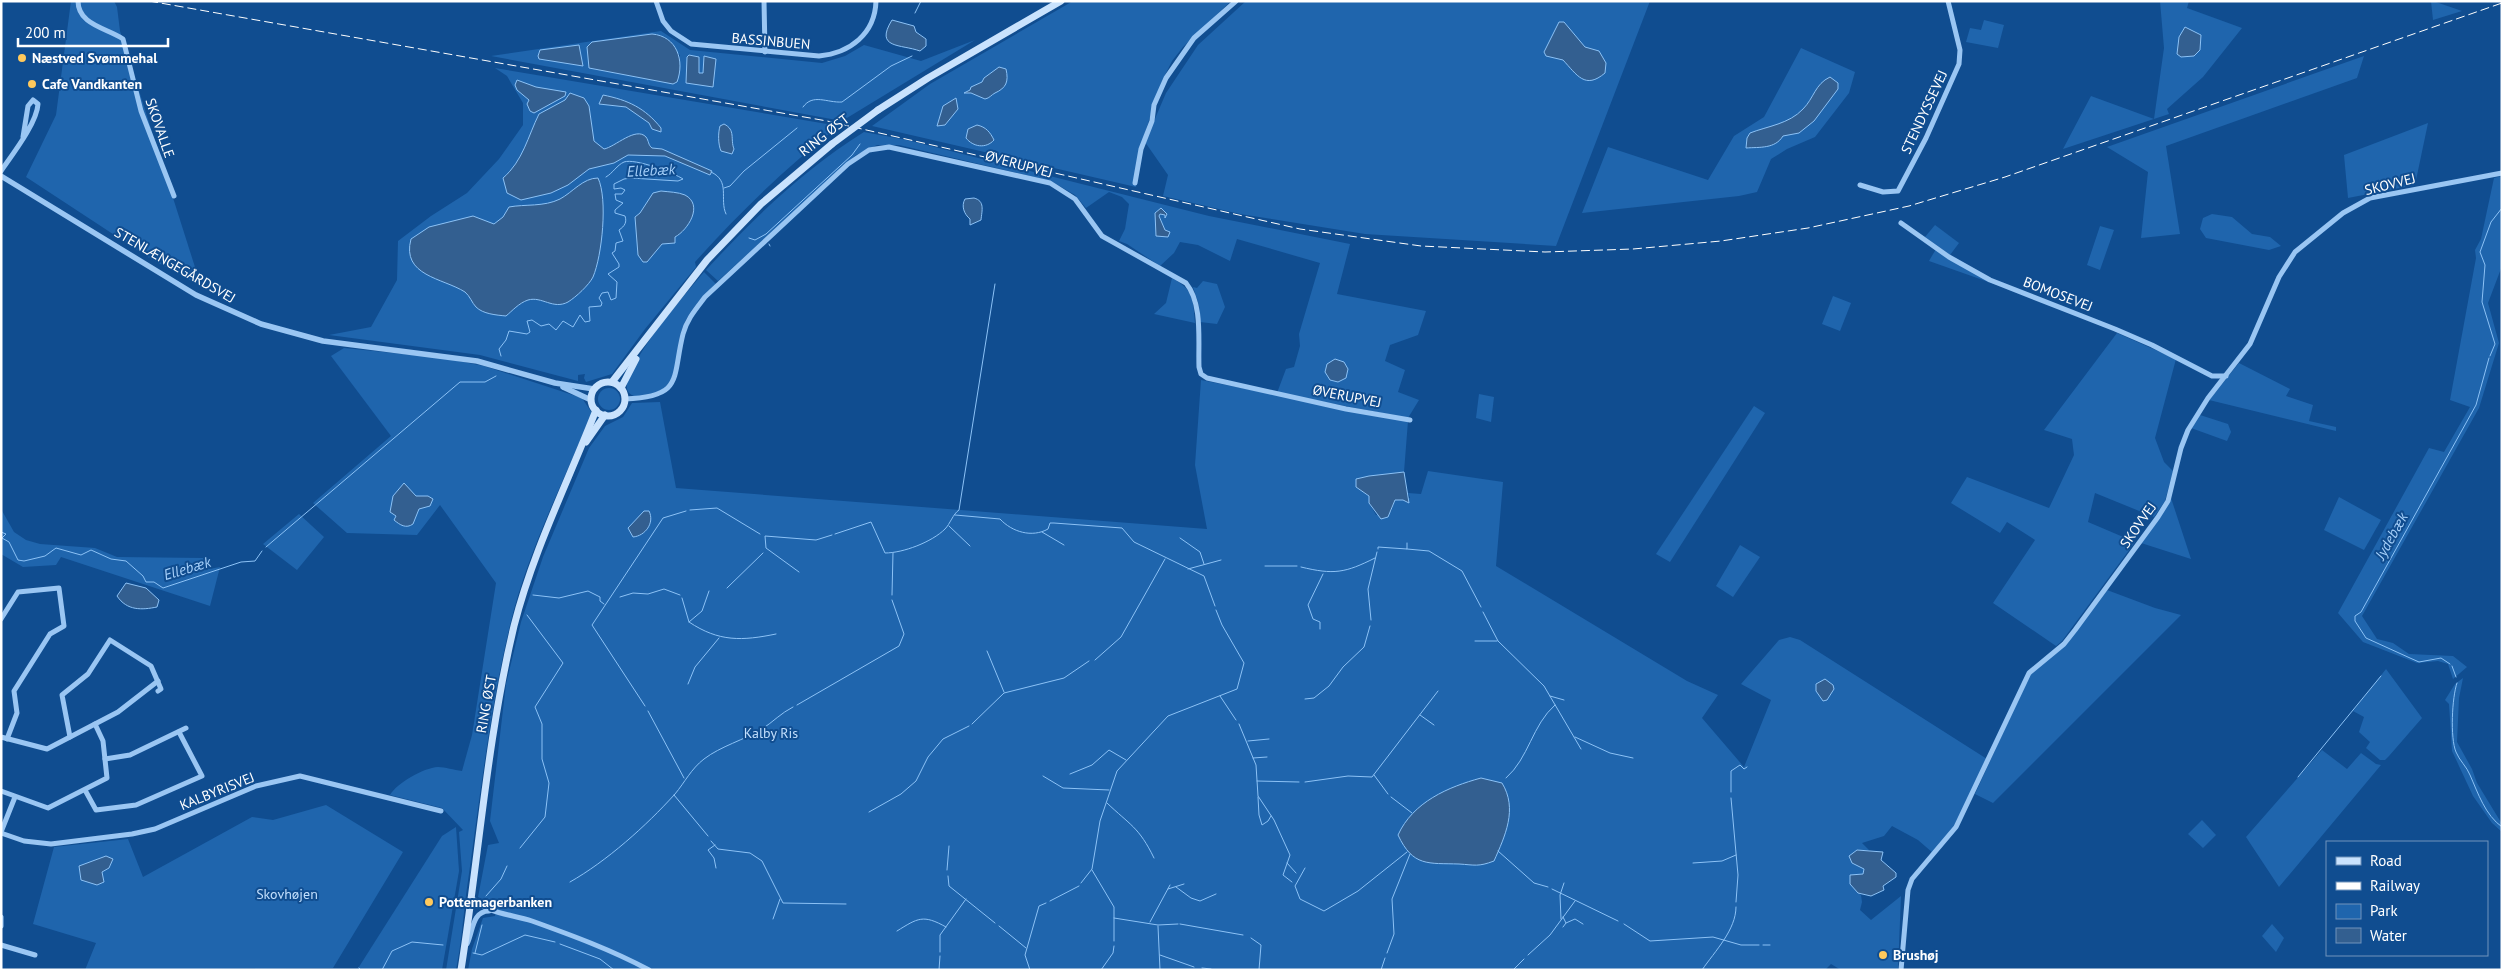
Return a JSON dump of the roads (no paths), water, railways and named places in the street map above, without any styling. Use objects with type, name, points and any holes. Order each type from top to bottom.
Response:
[{"type":"main road","name":"RING ØST","points":[[612,382],[646,340],[674,300],[708,260],[761,204],[832,144],[878,110],[928,78],[1061,1]]},
{"type":"main road","name":"RING ØST","points":[[621,388],[646,340]]},
{"type":"main road","points":[[612,382],[621,388],[625,399],[624,405],[617,413],[605,415],[596,410],[591,400],[594,389],[602,383],[612,382]]},
{"type":"main road","name":"RING ØST","points":[[461,970],[494,731],[515,624],[544,534],[596,410]]},
{"type":"main road","name":"RING ØST","points":[[579,453],[605,415]]},
{"type":"street","name":"SKOVALLE","points":[[78,1],[80,12],[85,19],[123,39],[141,111],[174,196]]},
{"type":"street","name":"BASSINBUEN","points":[[656,1],[663,21],[671,31],[691,44],[819,56],[834,55],[850,48],[869,30],[875,16],[876,1]]},
{"type":"street","points":[[764,1],[765,52]]},
{"type":"street","points":[[1135,183],[1141,148],[1152,121],[1154,105],[1166,78],[1194,38],[1236,1]]},
{"type":"street","name":"STENDYSSEVEJ","points":[[1860,185],[1883,192],[1898,191],[1926,138],[1960,58],[1948,1]]},
{"type":"street","points":[[1,171],[23,137],[37,111],[38,104],[33,100],[28,106],[23,137]]},
{"type":"street","name":"ØVERUPVEJ","points":[[625,399],[645,398],[664,391],[676,376],[687,323],[705,297],[848,164],[870,150],[889,146],[1036,178],[1068,192],[1102,236],[1186,283],[1191,289],[1196,306],[1199,367],[1201,374],[1207,378],[1346,409],[1410,420]]},
{"type":"street","name":"SKOVVEJ","points":[[1900,970],[1908,890],[1912,880],[1956,827],[2029,673],[2064,644],[2168,501],[2181,448],[2188,430],[2217,387],[2239,361],[2258,328],[2287,262],[2307,241],[2343,213],[2364,201],[2384,194],[2502,173]]},
{"type":"street","name":"STENLÆNGEGÅRDSVEJ","points":[[1,176],[196,295],[261,324],[323,341],[477,361],[555,383],[594,389]]},
{"type":"street","name":"BOMOSEVEJ","points":[[1901,223],[1950,257],[1990,280],[2115,329],[2212,376],[2226,376]]},
{"type":"street","points":[[2212,376],[2217,387]]},
{"type":"street","name":"STENLÆNGEGÅRDSVEJ","points":[[555,383],[591,400]]},
{"type":"street","points":[[1,619],[18,592],[59,588],[64,626],[50,634],[14,691],[18,713],[7,739]]},
{"type":"street","points":[[70,736],[62,694],[88,674],[110,640],[151,666],[161,689],[158,691]]},
{"type":"street","points":[[1,737],[47,749],[118,712],[158,681]]},
{"type":"street","points":[[1,791],[48,808],[107,778],[103,741],[94,724]]},
{"type":"street","points":[[105,759],[130,756],[186,728]]},
{"type":"street","points":[[85,790],[96,810],[136,805],[202,776],[179,732]]},
{"type":"street","name":"KALBYRISVEJ","points":[[1,833],[24,841],[51,844],[132,834],[155,829],[256,786],[300,776],[441,811]]},
{"type":"street","points":[[1,833],[15,797]]},
{"type":"street","points":[[472,898],[482,907],[530,921],[649,970]]},
{"type":"street","points":[[464,950],[477,915],[482,911],[492,911]]},
{"type":"street","points":[[1,917],[1,926]]},
{"type":"street","points":[[1,945],[35,955]]},
{"type":"water","points":[[892,20],[914,26],[916,32],[926,39],[926,46],[920,51],[898,46],[888,41],[886,36],[887,29]]},
{"type":"water","points":[[1559,22],[1564,22],[1585,47],[1599,51],[1606,63],[1605,73],[1598,78],[1587,80],[1577,75],[1563,60],[1546,56],[1544,52]]},
{"type":"water","points":[[2185,27],[2201,35],[2200,50],[2194,56],[2181,57],[2177,54],[2179,37]]},
{"type":"water","points":[[652,34],[668,39],[677,51],[680,66],[677,82],[673,84],[589,68],[587,47],[592,42]]},
{"type":"water","points":[[579,45],[583,66],[539,59],[538,56],[540,50]]},
{"type":"water","points":[[689,55],[699,57],[699,73],[703,73],[704,56],[716,59],[713,87],[686,83],[687,57]]},
{"type":"water","points":[[999,67],[1006,69],[1007,74],[1006,84],[1002,89],[985,99],[971,93],[964,93],[982,82],[984,78]]},
{"type":"water","points":[[1830,77],[1838,83],[1838,89],[1814,121],[1799,133],[1783,136],[1771,145],[1746,148],[1747,138],[1750,133],[1785,121],[1797,114],[1807,105],[1821,83]]},
{"type":"water","points":[[517,80],[536,87],[566,92],[565,96],[534,113],[530,111],[527,104],[529,100],[517,90],[515,85]]},
{"type":"water","points":[[570,93],[584,98],[589,106],[594,141],[604,149],[631,135],[642,134],[646,137],[652,148],[662,149],[712,171],[710,175],[665,156],[628,155],[614,163],[589,169],[568,185],[551,193],[521,200],[507,193],[503,178],[516,164],[539,114],[565,100]]},
{"type":"water","points":[[603,95],[628,102],[642,110],[655,121],[661,128],[661,132],[652,129],[649,123],[626,107],[599,104]]},
{"type":"water","points":[[956,98],[958,109],[945,125],[937,126],[943,106]]},
{"type":"water","points":[[724,124],[728,126],[731,132],[734,149],[732,154],[721,151],[720,148],[719,129]]},
{"type":"water","points":[[977,125],[983,127],[991,135],[994,140],[991,143],[980,146],[966,138],[968,129]]},
{"type":"water","points":[[598,178],[603,199],[603,228],[599,256],[589,284],[568,302],[552,304],[533,299],[525,301],[506,316],[490,314],[476,307],[465,292],[426,274],[412,261],[410,251],[411,239],[429,227],[473,216],[494,224],[503,217],[509,207],[554,202],[588,180]]},
{"type":"water","points":[[661,191],[685,195],[691,199],[694,211],[685,229],[675,237],[675,243],[662,244],[647,262],[643,262],[638,255],[635,217],[640,213],[653,193]]},
{"type":"water","points":[[965,199],[978,199],[981,204],[981,220],[970,225],[970,219],[966,215],[963,204]]},
{"type":"water","points":[[1161,208],[1167,214],[1165,218],[1165,215],[1160,214],[1159,216],[1165,230],[1170,232],[1168,237],[1156,236],[1155,213]]},
{"type":"water","points":[[1335,359],[1344,362],[1348,369],[1346,378],[1338,382],[1330,380],[1325,372],[1327,364]]},
{"type":"water","points":[[1404,472],[1409,503],[1403,500],[1395,500],[1388,517],[1381,519],[1369,503],[1369,496],[1356,487],[1356,479]]},
{"type":"water","points":[[404,483],[416,496],[428,496],[433,499],[430,506],[419,509],[413,524],[408,526],[403,526],[396,522],[394,520],[396,516],[390,512],[393,496]]},
{"type":"water","points":[[644,511],[649,511],[651,516],[650,524],[645,531],[633,537],[628,528]]},
{"type":"water","points":[[126,583],[146,588],[159,600],[157,607],[140,609],[130,607],[121,601],[117,596]]},
{"type":"water","points":[[1825,679],[1833,685],[1834,689],[1827,700],[1823,701],[1816,691],[1816,684]]},
{"type":"water","points":[[1481,778],[1502,783],[1509,803],[1506,832],[1494,861],[1477,865],[1430,863],[1416,858],[1410,853],[1398,835],[1413,813],[1444,791]]},
{"type":"water","points":[[1857,850],[1883,852],[1881,860],[1896,873],[1896,877],[1883,886],[1884,890],[1871,896],[1858,893],[1850,884],[1850,875],[1863,874],[1864,869],[1852,863],[1849,856]]},
{"type":"water","points":[[106,856],[113,859],[109,868],[102,872],[104,882],[97,885],[81,880],[79,866]]},
{"type":"waterway","points":[[915,13],[921,1]]},
{"type":"waterway","points":[[803,107],[811,100],[842,102],[891,66],[912,56]]},
{"type":"waterway","points":[[724,188],[730,186],[744,171],[797,128]]},
{"type":"waterway","points":[[749,238],[755,240],[766,234],[852,155],[860,144]]},
{"type":"waterway","name":"Ellebæk","points":[[501,356],[499,349],[506,340],[509,331],[527,334],[530,332],[527,321],[532,320],[541,326],[549,324],[556,330],[563,321],[573,327],[580,315],[585,322],[590,321],[589,307],[601,306],[602,303],[599,298],[602,293],[608,292],[611,300],[616,298],[617,282],[608,274],[619,267],[612,253],[615,251],[616,243],[623,241],[619,230],[626,220],[625,216],[615,213],[615,210],[623,203],[616,200],[615,194],[622,194],[625,190],[621,188],[614,189],[614,184],[631,178],[678,181],[683,179],[672,173],[629,161],[622,163],[606,177]]},
{"type":"waterway","points":[[711,172],[721,180],[723,185],[726,214]]},
{"type":"waterway","name":"Jydebæk","points":[[2490,356],[2495,344],[2482,302],[2485,265],[2480,252],[2491,222],[2502,208]]},
{"type":"waterway","points":[[835,534],[871,522],[885,553],[892,553],[917,546],[933,538],[947,527],[959,510],[995,284]]},
{"type":"waterway","name":"Jydebæk","points":[[2450,664],[2441,658],[2419,662],[2366,638],[2355,621],[2355,616],[2361,612],[2476,405],[2489,358]]},
{"type":"waterway","name":"Ellebæk","points":[[266,547],[460,382],[485,382],[496,376]]},
{"type":"waterway","points":[[690,510],[717,508],[760,534]]},
{"type":"waterway","points":[[645,706],[592,625],[663,518],[686,511]]},
{"type":"waterway","points":[[955,515],[1000,519],[1016,530],[1029,533],[1042,532],[1048,529],[1050,523],[1122,528],[1134,542],[1204,576],[1215,606]]},
{"type":"waterway","points":[[949,526],[970,546]]},
{"type":"waterway","name":"Ellebæk","points":[[1,532],[6,534],[2,538],[9,542],[18,560],[24,561],[45,556],[56,548],[81,555],[91,550],[111,559],[126,561],[143,576],[146,582],[154,582],[163,588],[241,562],[255,561],[262,551]]},
{"type":"waterway","points":[[1042,532],[1064,545]]},
{"type":"waterway","points":[[799,572],[766,548],[765,536],[816,540],[832,535]]},
{"type":"waterway","points":[[1180,538],[1200,552],[1204,564]]},
{"type":"waterway","points":[[1378,549],[1378,547],[1407,549],[1407,543]]},
{"type":"waterway","points":[[1407,549],[1429,551],[1462,571],[1481,607]]},
{"type":"waterway","points":[[1371,620],[1368,589],[1377,552]]},
{"type":"waterway","points":[[727,588],[763,553]]},
{"type":"waterway","points":[[892,595],[893,553]]},
{"type":"waterway","points":[[1301,567],[1331,572],[1347,570],[1375,558]]},
{"type":"waterway","points":[[1095,660],[1121,637],[1165,559]]},
{"type":"waterway","points":[[1188,569],[1221,560]]},
{"type":"waterway","points":[[1265,566],[1297,566]]},
{"type":"waterway","points":[[1320,629],[1320,622],[1313,619],[1308,605],[1323,574]]},
{"type":"waterway","points":[[620,597],[633,593],[648,594],[664,589],[680,595]]},
{"type":"waterway","points":[[533,595],[559,598],[588,591],[600,597],[600,601],[604,604]]},
{"type":"waterway","points":[[689,622],[702,611],[709,591]]},
{"type":"waterway","points":[[682,598],[689,622],[710,633],[741,639],[776,634]]},
{"type":"waterway","points":[[797,705],[899,646],[904,634],[892,600]]},
{"type":"waterway","points":[[1081,883],[1092,869],[1100,821],[1117,771],[1168,716],[1237,689],[1244,663],[1222,625],[1216,610]]},
{"type":"waterway","points":[[1483,612],[1498,641],[1544,686],[1581,749]]},
{"type":"waterway","points":[[520,848],[545,817],[549,783],[542,759],[542,724],[535,707],[563,663],[527,615]]},
{"type":"waterway","points":[[1305,699],[1314,698],[1329,686],[1343,667],[1364,647],[1370,626]]},
{"type":"waterway","points":[[688,684],[695,667],[719,638]]},
{"type":"waterway","points":[[1475,641],[1497,641]]},
{"type":"waterway","points":[[987,651],[1004,692]]},
{"type":"waterway","points":[[972,724],[1004,693],[1064,678],[1089,661]]},
{"type":"waterway","name":"Jydebæk","points":[[2452,666],[2456,677]]},
{"type":"waterway","points":[[2298,777],[2381,676]]},
{"type":"waterway","name":"Jydebæk","points":[[2457,683],[2452,718],[2454,746],[2487,810],[2502,827]]},
{"type":"waterway","points":[[1305,782],[1348,776],[1372,777],[1438,691]]},
{"type":"waterway","points":[[1220,696],[1236,720]]},
{"type":"waterway","points":[[1550,696],[1564,700]]},
{"type":"waterway","points":[[1506,778],[1514,770],[1541,722],[1555,705]]},
{"type":"waterway","points":[[570,882],[598,864],[639,830],[675,794],[692,771],[704,759],[718,750],[762,729],[793,707]]},
{"type":"waterway","points":[[648,711],[684,778]]},
{"type":"waterway","points":[[1420,715],[1434,725]]},
{"type":"waterway","points":[[1239,724],[1256,765],[1258,796],[1274,820],[1290,855],[1283,875],[1292,882]]},
{"type":"waterway","points":[[869,812],[901,794],[916,781],[928,757],[943,739],[969,726]]},
{"type":"waterway","points":[[1575,737],[1610,753],[1633,758]]},
{"type":"waterway","points":[[1248,741],[1269,739]]},
{"type":"waterway","points":[[1070,774],[1092,765],[1109,750],[1126,760]]},
{"type":"waterway","points":[[1253,758],[1267,757]]},
{"type":"waterway","points":[[1731,792],[1731,771],[1740,765],[1744,769],[1747,767]]},
{"type":"waterway","points":[[1374,775],[1388,794]]},
{"type":"waterway","points":[[1043,776],[1063,788],[1109,790]]},
{"type":"waterway","points":[[1257,781],[1299,782]]},
{"type":"waterway","points":[[674,795],[708,836]]},
{"type":"waterway","points":[[1258,797],[1259,815],[1262,825],[1271,816]]},
{"type":"waterway","points":[[1391,797],[1412,813]]},
{"type":"waterway","points":[[1731,798],[1738,875],[1736,902]]},
{"type":"waterway","points":[[1107,803],[1139,833],[1154,858]]},
{"type":"waterway","points":[[711,841],[718,849],[750,853],[762,861],[783,903],[846,904]]},
{"type":"waterway","points":[[715,845],[708,850],[714,858],[716,868]]},
{"type":"waterway","points":[[947,870],[949,846]]},
{"type":"waterway","points":[[1498,851],[1534,883],[1548,887]]},
{"type":"waterway","points":[[1305,868],[1295,886],[1300,899],[1324,911],[1358,891],[1407,852]]},
{"type":"waterway","points":[[1387,953],[1394,934],[1392,899],[1410,854]]},
{"type":"waterway","points":[[1693,863],[1722,861],[1736,855]]},
{"type":"waterway","points":[[1287,863],[1296,873]]},
{"type":"waterway","points":[[486,896],[501,879],[507,866]]},
{"type":"waterway","points":[[1092,870],[1114,907],[1114,941]]},
{"type":"waterway","points":[[948,876],[949,886],[995,923]]},
{"type":"waterway","points":[[1561,919],[1560,895],[1564,883]]},
{"type":"waterway","points":[[1168,889],[1184,884]]},
{"type":"waterway","points":[[1150,922],[1170,885]]},
{"type":"waterway","points":[[1050,901],[1079,886]]},
{"type":"waterway","points":[[1176,887],[1191,898],[1200,901],[1216,894]]},
{"type":"waterway","points":[[1552,889],[1618,921]]},
{"type":"waterway","points":[[773,919],[780,899]]},
{"type":"waterway","points":[[940,952],[940,935],[966,899]]},
{"type":"waterway","points":[[1528,955],[1550,935],[1575,901]]},
{"type":"waterway","points":[[1030,970],[1025,955],[1039,906],[1046,903]]},
{"type":"waterway","points":[[1702,970],[1729,932],[1733,924],[1736,907]]},
{"type":"waterway","points":[[1563,917],[1566,923],[1563,927]]},
{"type":"waterway","points":[[1114,918],[1158,925],[1178,924]]},
{"type":"waterway","points":[[897,931],[921,919],[932,920],[946,927]]},
{"type":"waterway","points":[[1566,923],[1575,919],[1583,924]]},
{"type":"waterway","points":[[1180,924],[1243,935]]},
{"type":"waterway","points":[[1624,924],[1650,941],[1713,937],[1741,945],[1759,945]]},
{"type":"waterway","points":[[475,953],[482,925]]},
{"type":"waterway","points":[[999,926],[1026,948]]},
{"type":"waterway","points":[[1158,926],[1160,970]]},
{"type":"waterway","points":[[473,953],[482,955],[525,935],[555,942]]},
{"type":"waterway","points":[[1251,938],[1261,945],[1259,970]]},
{"type":"waterway","points":[[382,970],[392,951],[412,942],[443,945]]},
{"type":"waterway","points":[[560,944],[600,959],[614,970]]},
{"type":"waterway","points":[[1763,945],[1770,945]]},
{"type":"waterway","points":[[1101,970],[1113,953],[1114,946]]},
{"type":"waterway","points":[[1160,955],[1194,967]]},
{"type":"waterway","points":[[939,970],[940,956]]},
{"type":"waterway","points":[[1381,970],[1385,958]]},
{"type":"waterway","points":[[1513,970],[1524,959]]},
{"type":"waterway","points":[[1202,968],[1211,969]]},
{"type":"railway","points":[[149,1],[827,121],[1300,229],[1421,246],[1545,252],[1633,249],[1721,241],[1808,228],[1909,206],[2005,177],[2502,3]]},
{"type":"place","name":"Næstved Svømmehal","points":[[22,58]]},
{"type":"place","name":"Cafe Vandkanten","points":[[32,84]]},
{"type":"place","name":"Pottemagerbanken","points":[[429,902]]},
{"type":"place","name":"Brushøj","points":[[1883,955]]},
{"type":"park label","name":"Kalby Ris","points":[[771,733]]},
{"type":"park label","name":"Skovhøjen","points":[[287,894]]}]
